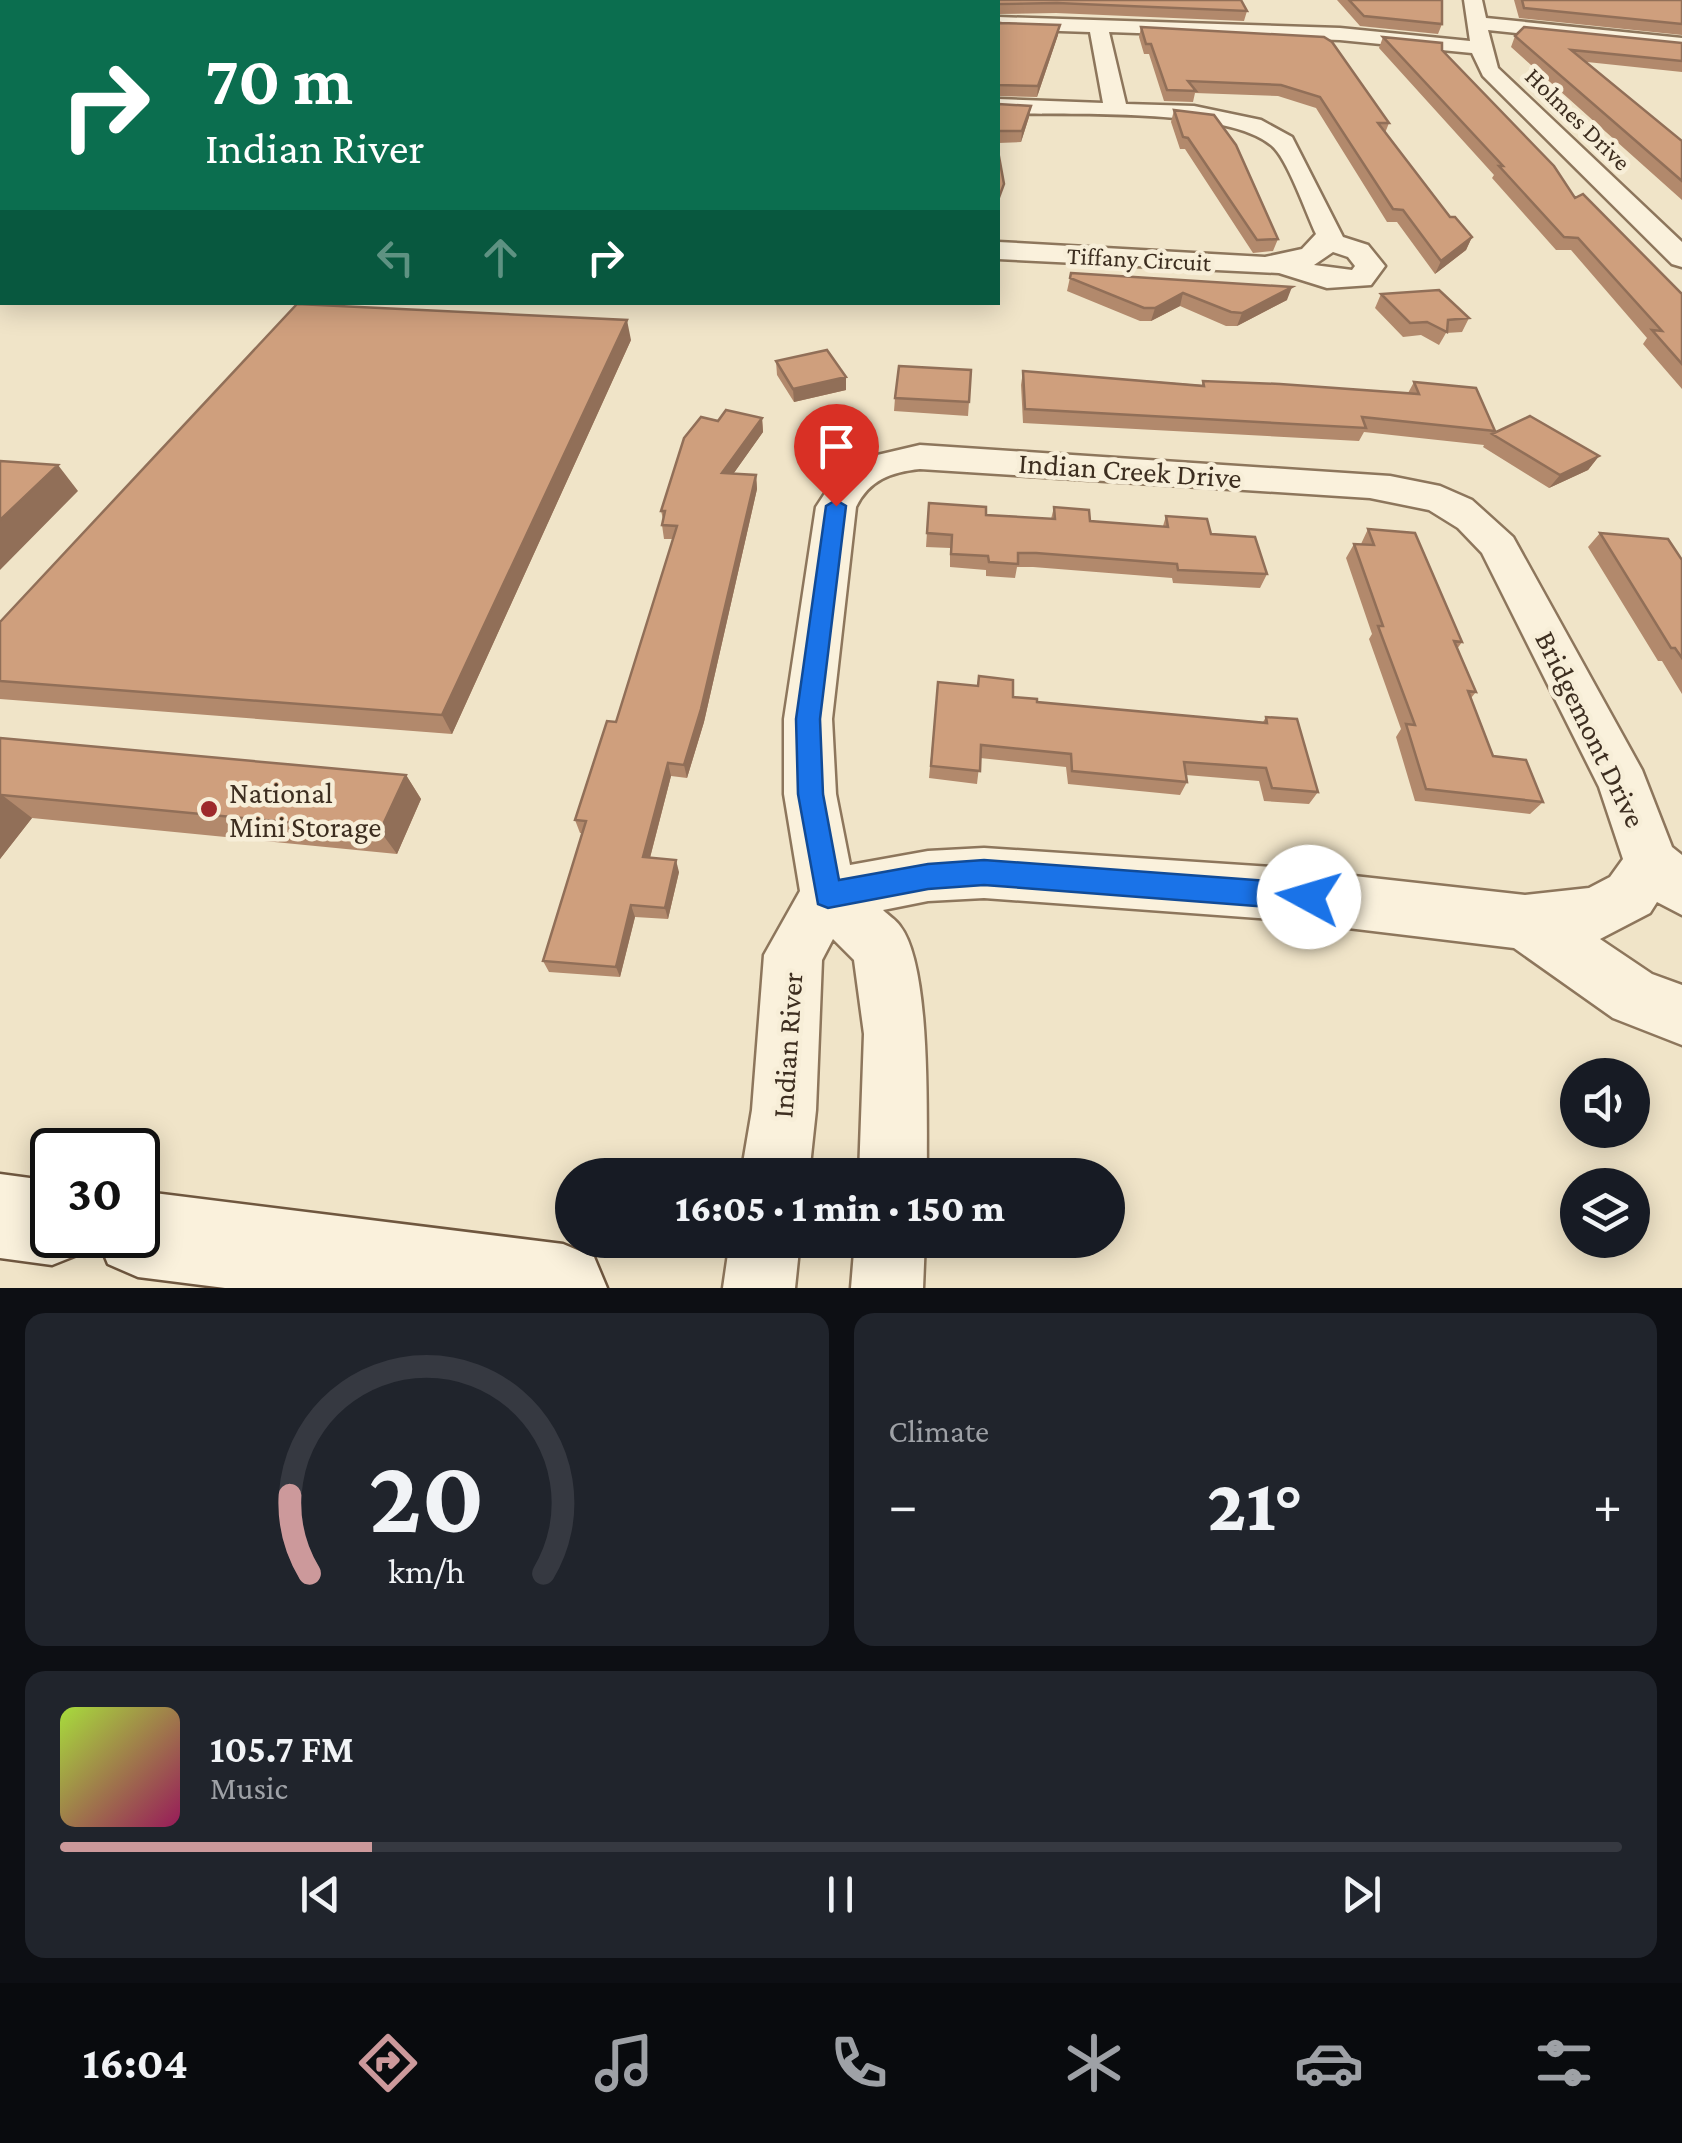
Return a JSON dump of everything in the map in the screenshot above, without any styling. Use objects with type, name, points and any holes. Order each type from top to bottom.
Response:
[{"type":"main road","points":[[0,1216],[30,1220]]},
{"type":"main road","points":[[160,1237],[563,1288]]},
{"type":"street","points":[[1275,13],[1288,32]]},
{"type":"street","points":[[1000,23],[1288,32],[1477,24],[1682,44]]},
{"type":"street","name":"Holmes Drive","points":[[1477,24],[1490,72],[1682,258]]},
{"type":"street","points":[[1098,26],[1116,110]]},
{"type":"street","points":[[1000,106],[1207,114],[1254,125],[1278,137],[1330,227],[1328,241]]},
{"type":"street","name":"Tiffany Circuit","points":[[1000,251],[1280,264],[1328,279],[1360,279],[1370,266],[1358,252],[1328,241],[1306,258],[1280,264]]},
{"type":"street","name":"Indian Creek Drive","points":[[828,895],[810,794],[808,719],[836,506],[844,488],[869,467],[920,457],[1370,486],[1418,491],[1445,499]]},
{"type":"street","name":"Bridgemont Drive","points":[[828,895],[928,876],[984,873],[1273,893],[1525,922],[1596,914],[1667,876],[1624,785],[1499,547],[1470,514],[1445,499]]},
{"type":"street","points":[[828,895],[882,947],[895,1034],[893,1158]]},
{"type":"street","name":"Indian River","points":[[777,1158],[793,955],[828,895]]},
{"type":"street","points":[[1525,922],[1634,997],[1682,1015]]},
{"type":"street","points":[[758,1288],[762,1258]]},
{"type":"street","points":[[887,1288],[889,1258]]},
{"type":"building","points":[[1000,0],[1241,0],[1247,11],[1000,4]]},
{"type":"building","points":[[1349,0],[1442,0],[1442,24],[1364,16]]},
{"type":"building","points":[[1522,0],[1682,0],[1682,24],[1524,8]]},
{"type":"building","points":[[1000,23],[1060,25],[1038,86],[1000,85]]},
{"type":"building","points":[[1141,27],[1324,37],[1332,42],[1389,123],[1378,123],[1450,217],[1455,217],[1472,237],[1441,261],[1403,210],[1393,209],[1320,97],[1281,85],[1188,81],[1196,91],[1167,90]]},
{"type":"building","points":[[1524,27],[1682,43],[1682,61],[1571,50],[1682,141],[1682,181],[1515,36]]},
{"type":"building","points":[[1383,37],[1442,43],[1442,50],[1554,166],[1575,198],[1583,194],[1682,294],[1682,364],[1652,330],[1662,331],[1578,238],[1564,237]]},
{"type":"building","points":[[1000,104],[1031,106],[1022,131],[1000,131]]},
{"type":"building","points":[[1174,110],[1214,115],[1236,145],[1278,239],[1257,240],[1188,138],[1183,137]]},
{"type":"building","points":[[1000,162],[1004,184],[1000,195]]},
{"type":"building","points":[[1071,273],[1292,287],[1242,313],[1183,293],[1155,308],[1144,308],[1070,278]]},
{"type":"building","points":[[1439,290],[1469,318],[1448,320],[1447,332],[1427,322],[1410,323],[1381,294]]},
{"type":"building","points":[[296,305],[627,320],[442,715],[0,681],[0,622]]},
{"type":"building","points":[[827,350],[846,377],[793,389],[776,361]]},
{"type":"building","points":[[899,366],[971,370],[969,402],[895,398]]},
{"type":"building","points":[[1023,371],[1204,386],[1203,381],[1419,394],[1414,382],[1476,388],[1495,431],[1362,417],[1366,428],[1025,409]]},
{"type":"building","points":[[726,410],[762,418],[722,473],[756,475],[701,709],[684,765],[668,763],[643,857],[676,860],[665,908],[631,905],[616,967],[543,961],[586,821],[575,820],[607,721],[616,722],[677,526],[662,525],[665,511],[661,511],[684,438],[701,417],[718,421]]},
{"type":"building","points":[[1530,416],[1599,456],[1560,475],[1492,434]]},
{"type":"building","points":[[0,461],[58,465],[0,520]]},
{"type":"building","points":[[929,503],[986,507],[986,515],[1055,519],[1054,507],[1089,510],[1090,521],[1168,527],[1166,516],[1207,519],[1211,534],[1255,537],[1267,574],[1178,570],[1177,564],[1036,553],[1018,553],[1018,564],[989,562],[988,556],[951,554],[952,535],[927,533]]},
{"type":"building","points":[[1368,529],[1415,533],[1462,642],[1454,641],[1476,692],[1468,691],[1493,756],[1526,760],[1543,802],[1426,789],[1406,724],[1415,725],[1378,626],[1383,626],[1354,544],[1374,545]]},
{"type":"building","points":[[1600,533],[1668,539],[1682,560],[1682,658],[1671,648]]},
{"type":"building","points":[[979,676],[1013,680],[1013,697],[1037,702],[1267,723],[1266,717],[1297,719],[1318,792],[1272,788],[1266,768],[1184,762],[1187,782],[1072,771],[1071,754],[981,745],[980,771],[931,766],[938,682],[978,686]]},
{"type":"building","points":[[0,738],[406,775],[380,831],[2,795],[0,798]]},
{"type":"place","name":"National Mini Storage","points":[[209,809]]},
{"type":"route","points":[[836,506],[808,719],[810,794],[828,895],[928,876],[984,873],[1067,876],[1309,897]]}]
